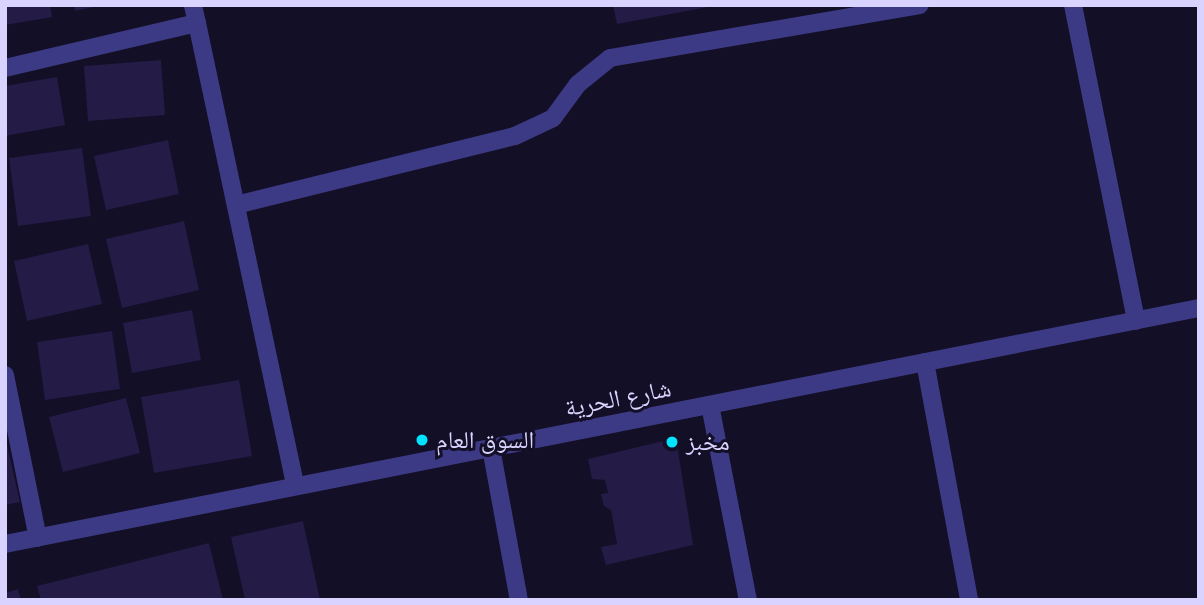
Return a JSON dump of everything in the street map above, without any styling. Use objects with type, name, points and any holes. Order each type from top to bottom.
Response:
[{"type":"street","points":[[236,205],[515,136],[553,118],[578,84],[610,58],[919,5]]},
{"type":"street","points":[[1073,5],[1136,321]]},
{"type":"street","points":[[5,68],[195,14],[295,486]]},
{"type":"street","name":"شارع الحرية","points":[[5,544],[1199,308]]},
{"type":"street","points":[[925,362],[969,600]]},
{"type":"street","points":[[5,375],[38,537]]},
{"type":"street","points":[[710,405],[748,600]]},
{"type":"street","points":[[491,448],[520,600]]},
{"type":"building","points":[[5,5],[50,5],[52,17],[5,25]]},
{"type":"building","points":[[74,5],[98,5],[98,6],[75,11]]},
{"type":"building","points":[[613,5],[708,5],[708,7],[617,24]]},
{"type":"building","points":[[161,60],[165,115],[88,121],[84,66]]},
{"type":"building","points":[[57,77],[65,125],[5,136],[5,86]]},
{"type":"building","points":[[168,140],[179,194],[106,210],[94,156]]},
{"type":"building","points":[[82,148],[91,216],[18,226],[9,158]]},
{"type":"building","points":[[184,221],[199,290],[122,308],[106,239]]},
{"type":"building","points":[[88,244],[102,304],[27,321],[14,261]]},
{"type":"building","points":[[192,310],[201,360],[132,373],[123,323]]},
{"type":"building","points":[[112,331],[120,389],[45,400],[37,342]]},
{"type":"building","points":[[239,380],[252,456],[154,473],[141,397]]},
{"type":"building","points":[[126,398],[140,453],[63,472],[49,417]]},
{"type":"building","points":[[5,436],[20,502],[5,505]]},
{"type":"building","points":[[676,438],[693,545],[606,565],[601,547],[617,544],[611,510],[604,506],[601,494],[608,493],[605,480],[592,479],[588,459]]},
{"type":"building","points":[[303,521],[320,600],[245,600],[231,537]]},
{"type":"building","points":[[209,543],[223,600],[41,600],[37,586]]},
{"type":"building","points":[[18,589],[21,600],[5,600],[5,593]]},
{"type":"place","name":"السوق العام","points":[[422,440]]},
{"type":"place","name":"مخبز","points":[[672,442]]}]
